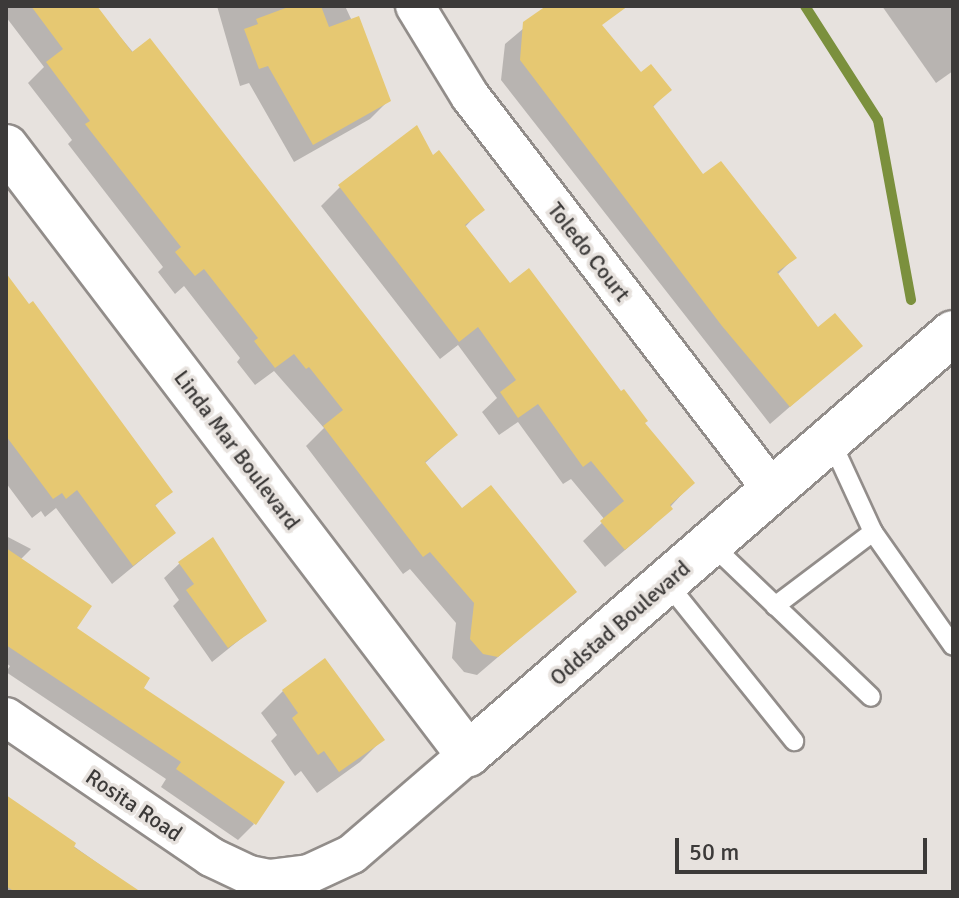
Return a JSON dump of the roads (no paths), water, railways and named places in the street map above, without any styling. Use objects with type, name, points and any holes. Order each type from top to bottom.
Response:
[{"type":"street","name":"Toledo Court","points":[[415,6],[470,96],[773,491]]},
{"type":"street","name":"Linda Mar Boulevard","points":[[6,147],[468,754]]},
{"type":"street","name":"Oddstad Boulevard","points":[[270,886],[312,883],[352,854],[953,333]]},
{"type":"street","name":"Rosita Road","points":[[6,717],[211,857],[270,886]]},
{"type":"lane","points":[[831,441],[873,532],[953,646]]},
{"type":"lane","points":[[775,606],[873,532]]},
{"type":"lane","points":[[711,544],[871,697]]},
{"type":"lane","points":[[667,583],[794,741]]},
{"type":"waterway","points":[[805,6],[878,120],[911,300]]}]
